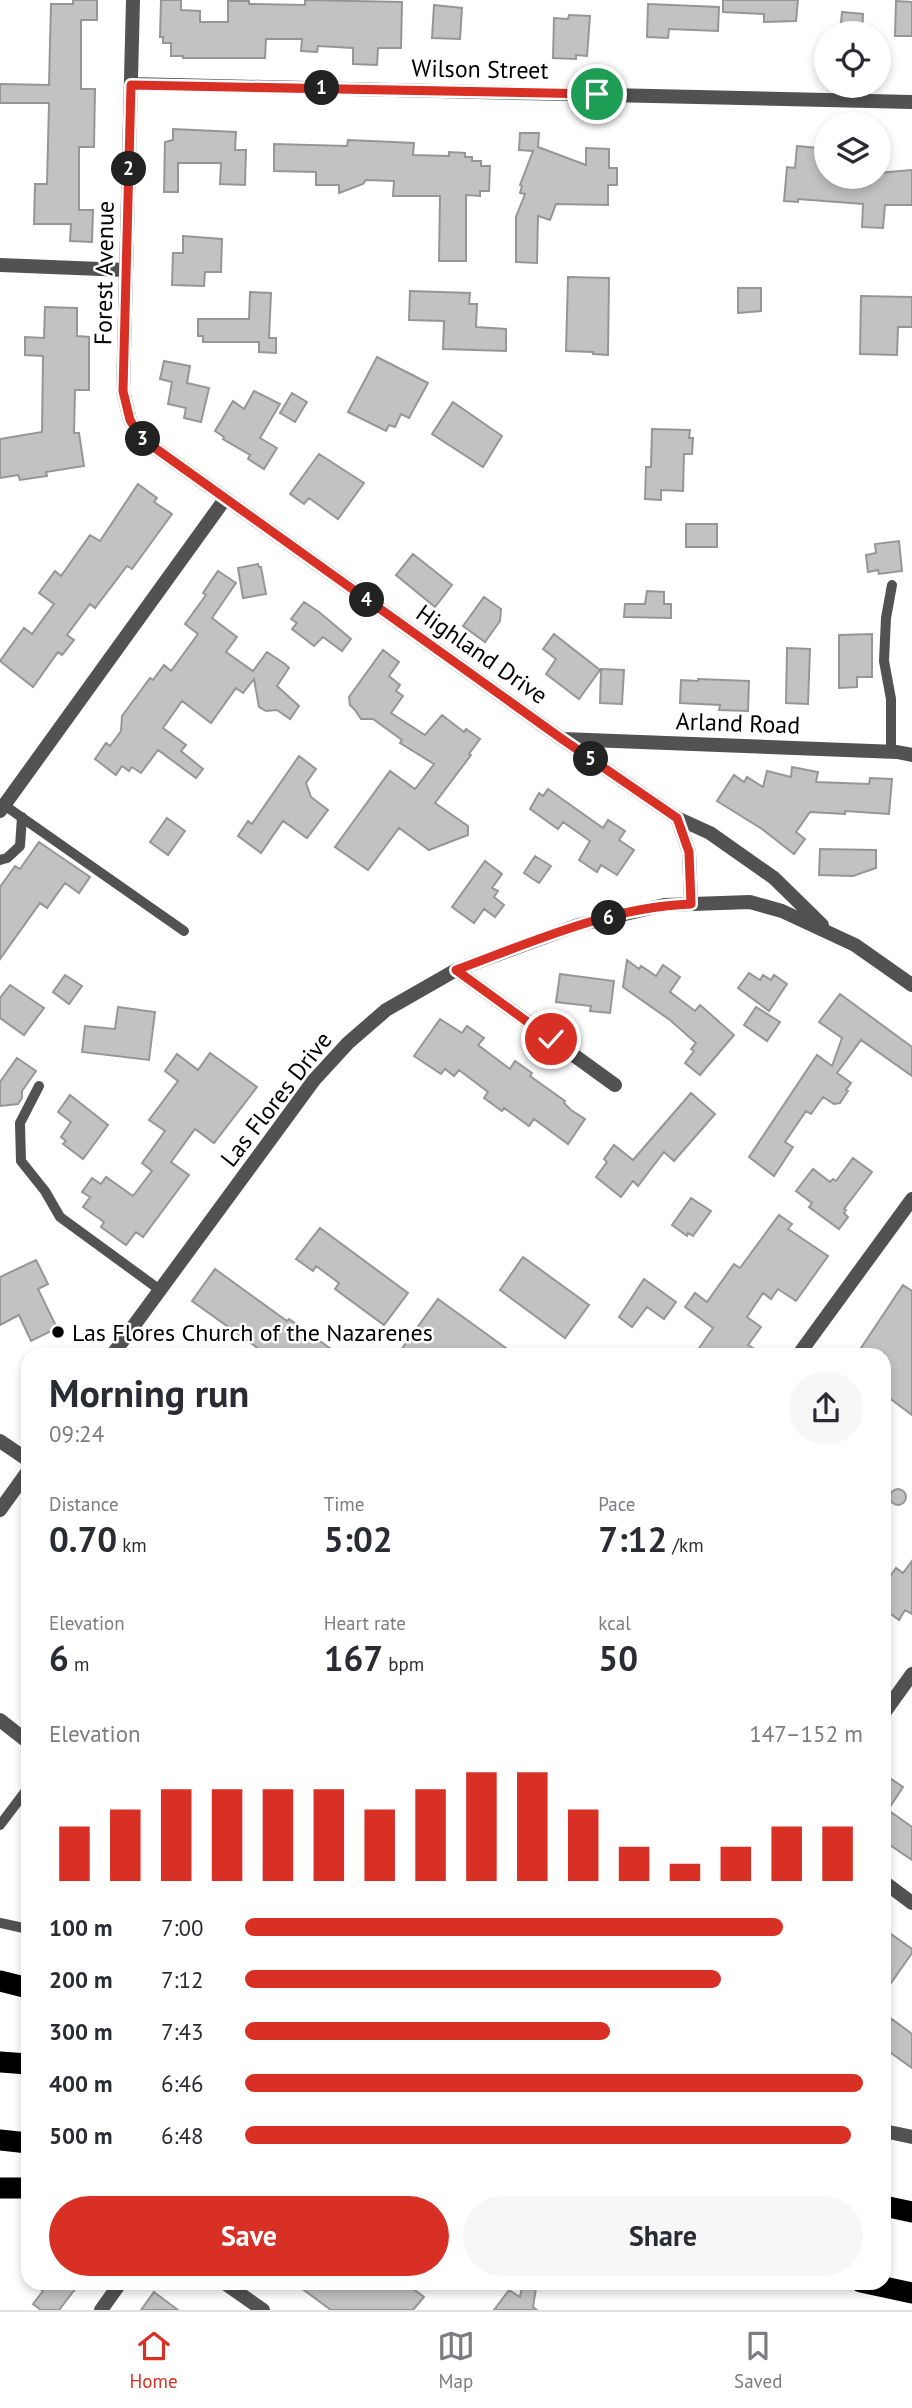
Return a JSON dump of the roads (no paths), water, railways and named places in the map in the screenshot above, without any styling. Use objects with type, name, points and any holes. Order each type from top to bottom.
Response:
[{"type":"highway","points":[[0,1981],[21,1986]]},
{"type":"highway","points":[[0,2062],[21,2064]]},
{"type":"highway","points":[[0,2140],[21,2142]]},
{"type":"highway","points":[[0,2188],[21,2188]]},
{"type":"highway","points":[[891,2208],[912,2212]]},
{"type":"highway","points":[[891,2288],[912,2292]]},
{"type":"street","name":"Forest Avenue","points":[[130,420],[123,391],[133,0]]},
{"type":"street","name":"Wilson Street","points":[[131,85],[912,102]]},
{"type":"street","points":[[0,265],[126,270]]},
{"type":"street","name":"Highland Drive","points":[[130,420],[141,438],[562,739],[677,818],[710,833],[774,878],[830,933]]},
{"type":"street","points":[[2,808],[225,499]]},
{"type":"street","name":"Arland Road","points":[[562,739],[891,751],[912,755]]},
{"type":"street","points":[[677,818],[689,852],[691,904]]},
{"type":"street","name":"Las Flores Drive","points":[[117,1348],[314,1080],[348,1043],[386,1010],[456,970],[578,925],[664,905],[750,902],[782,911],[855,945],[912,985]]},
{"type":"street","points":[[456,970],[615,1085]]},
{"type":"street","points":[[803,1348],[912,1199]]},
{"type":"street","points":[[0,1441],[21,1455]]},
{"type":"street","points":[[0,1510],[21,1481]]},
{"type":"street","points":[[891,1703],[912,1674]]},
{"type":"street","points":[[0,1720],[21,1736]]},
{"type":"street","points":[[891,1887],[912,1903]]},
{"type":"street","points":[[891,2132],[912,2137]]},
{"type":"street","points":[[101,2310],[115,2290]]},
{"type":"street","points":[[234,2290],[263,2310]]},
{"type":"lane","points":[[891,751],[891,699],[884,661],[886,618],[892,585]]},
{"type":"lane","points":[[2,808],[22,817],[184,931]]},
{"type":"lane","points":[[0,860],[7,858],[20,846],[22,817]]},
{"type":"lane","points":[[39,1086],[20,1123],[22,1161],[45,1191],[60,1217],[160,1290]]},
{"type":"lane","points":[[0,1825],[21,1797]]},
{"type":"lane","points":[[0,1923],[21,1928]]},
{"type":"place","name":"Las Flores Church of the Nazarenes","points":[[58,1332]]}]
